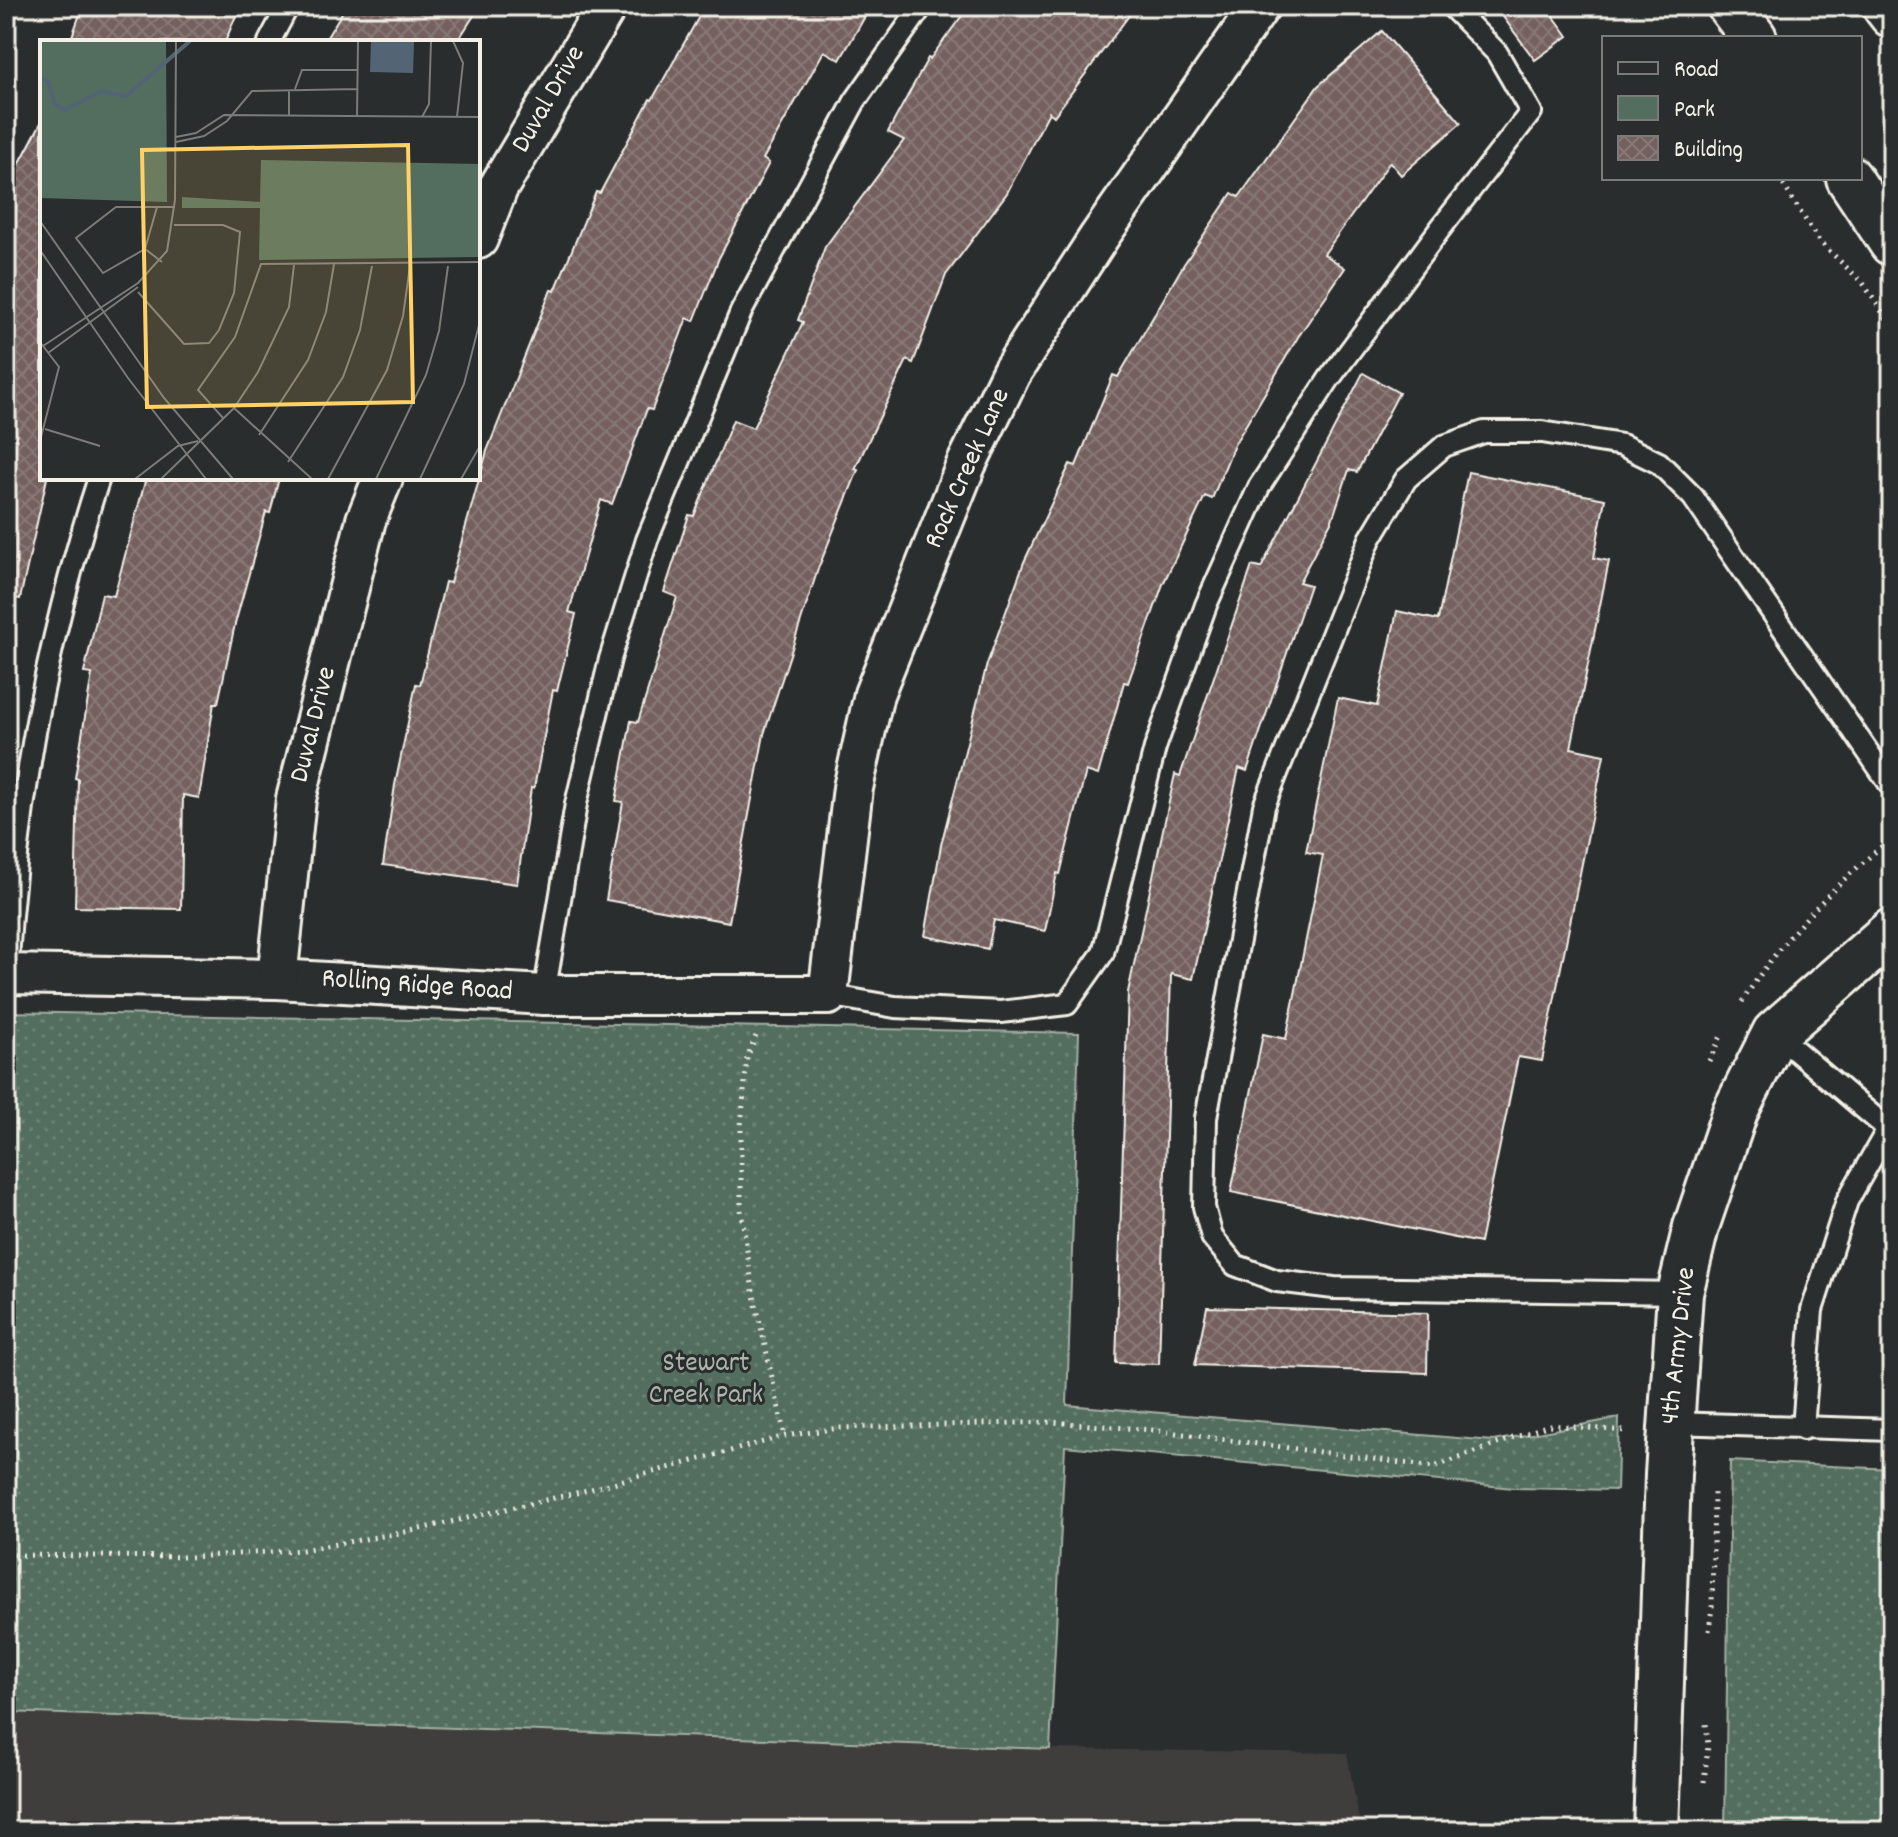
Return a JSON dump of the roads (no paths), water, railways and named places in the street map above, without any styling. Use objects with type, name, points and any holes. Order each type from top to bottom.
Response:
[{"type":"street","name":"Duval Drive","points":[[480,234],[498,188],[607,6]]},
{"type":"street","name":"Rock Creek Lane","points":[[828,995],[853,788],[874,694],[966,465],[1011,373],[1099,237],[1260,6]]},
{"type":"street","points":[[1730,6],[1752,36]]},
{"type":"street","points":[[1885,6],[1892,15]]},
{"type":"street","points":[[1850,180],[1892,243]]},
{"type":"street","name":"Duval Drive","points":[[277,979],[296,799],[366,520],[382,480]]},
{"type":"street","name":"4th Army Drive","points":[[1656,1831],[1680,1293],[1696,1227],[1735,1112],[1775,1033],[1892,931]]},
{"type":"street","name":"Rolling Ridge Road","points":[[6,974],[277,979],[544,995],[828,995]]},
{"type":"lane","points":[[270,40],[288,6]]},
{"type":"lane","points":[[544,995],[576,804],[610,659],[647,540],[741,312],[855,101],[922,6]]},
{"type":"lane","points":[[828,995],[895,1007],[1001,1012],[1067,1004],[1103,953],[1155,748],[1206,605],[1259,487],[1329,379],[1531,112],[1497,53],[1451,6]]},
{"type":"lane","points":[[1680,1293],[1334,1288],[1277,1281],[1235,1265],[1212,1237],[1204,1207],[1206,1118],[1264,806],[1370,539],[1406,479],[1444,446],[1484,432],[1542,432],[1622,445],[1659,463],[1693,497],[1892,787]]},
{"type":"lane","points":[[6,974],[12,885],[34,748],[60,619],[98,480]]},
{"type":"lane","points":[[1775,1033],[1890,1127],[1847,1201],[1812,1310],[1803,1429]]},
{"type":"lane","points":[[1672,1423],[1892,1430]]},
{"type":"park label","name":"Stewart Creek Park","points":[[706,1381]]}]
